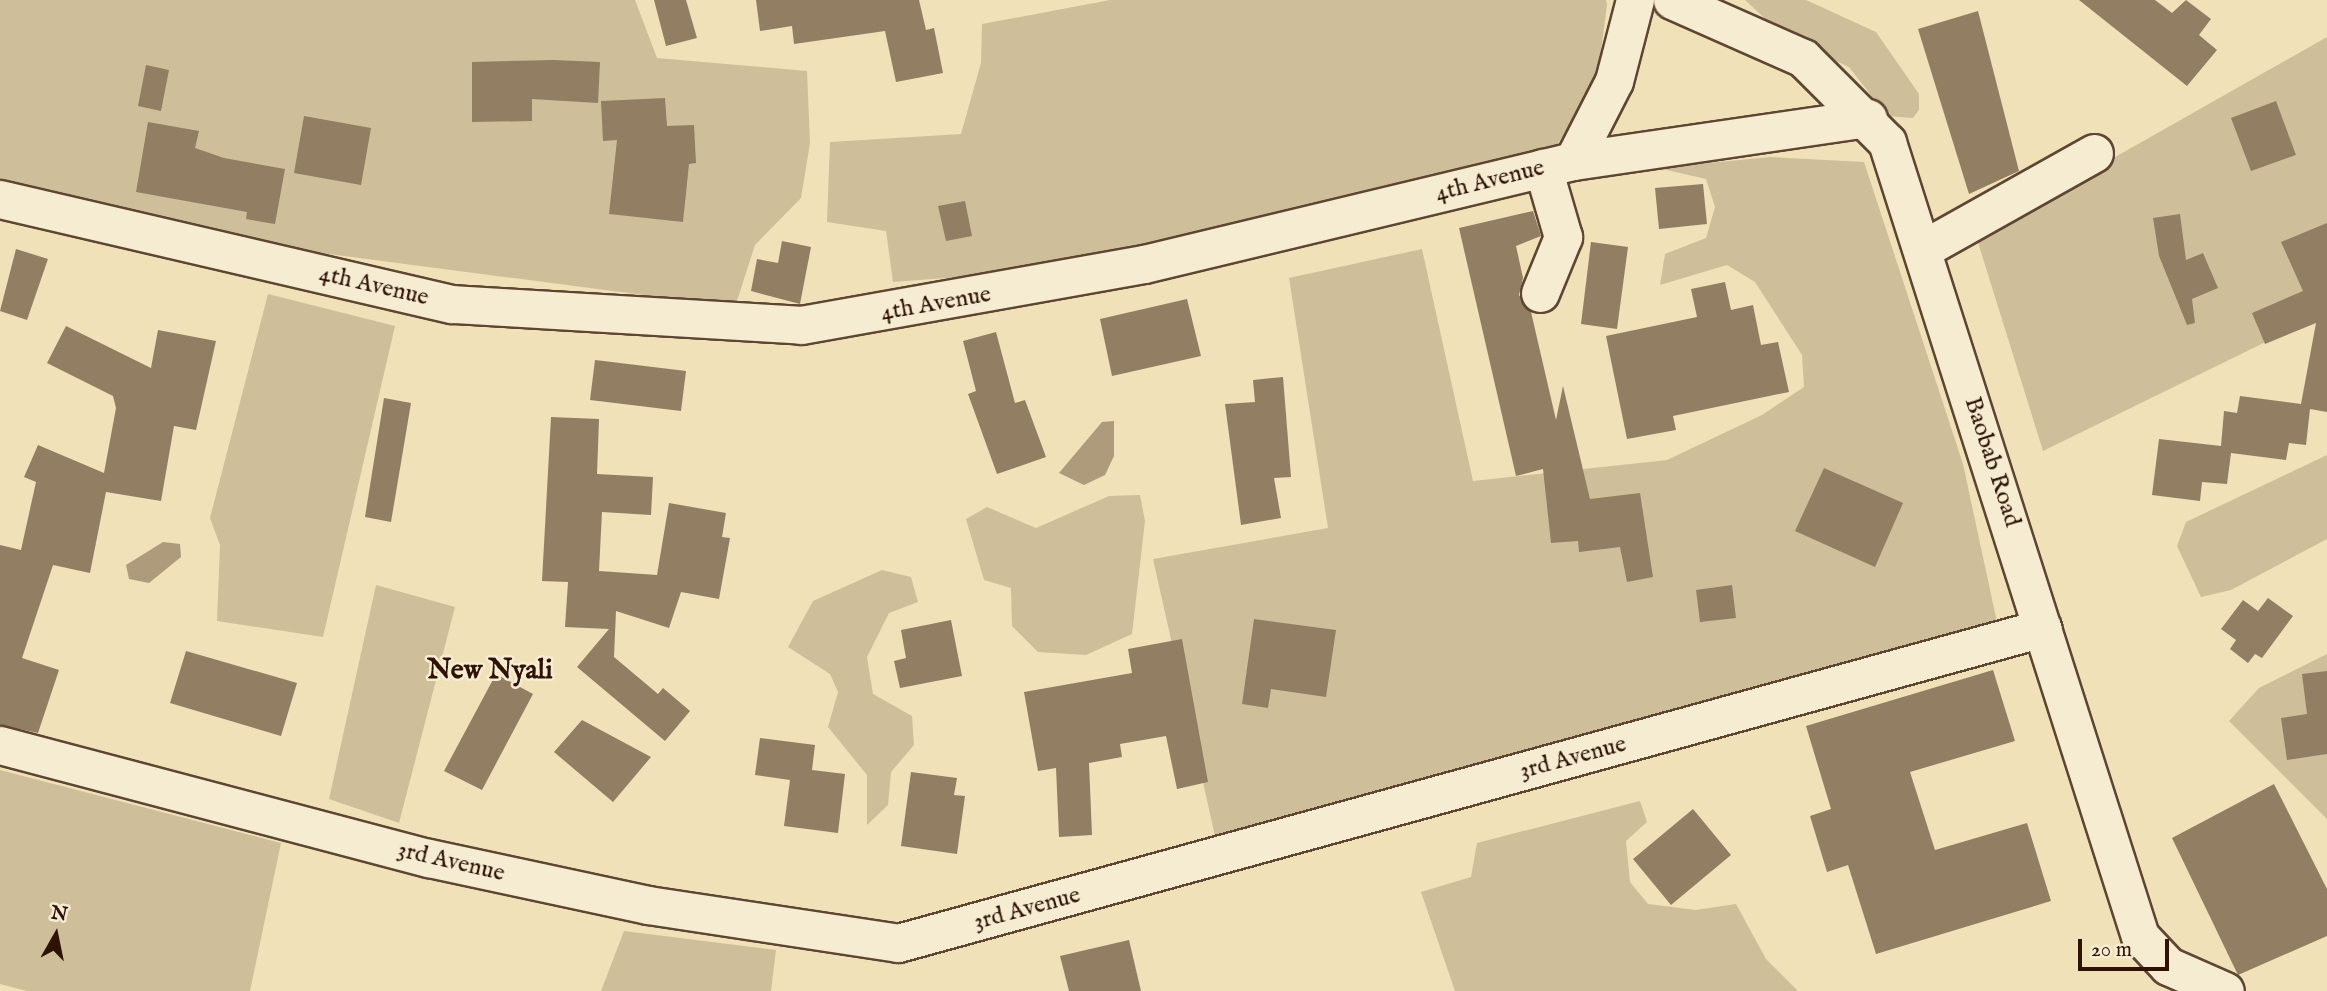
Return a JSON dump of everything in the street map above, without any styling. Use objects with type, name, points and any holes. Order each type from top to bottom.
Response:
[{"type":"street","points":[[1540,293],[1563,237],[1558,165],[1614,80],[1635,0]]},
{"type":"street","name":"Baobab Road","points":[[1672,0],[1802,58],[1868,118],[1900,170],[2140,936],[2168,966],[2225,991]]},
{"type":"street","name":"4th Avenue","points":[[0,199],[452,304],[801,326],[1144,264],[1558,165],[1868,118]]},
{"type":"street","points":[[1923,249],[2094,153]]},
{"type":"street","name":"3rd Avenue","points":[[0,745],[429,858],[648,905],[898,943],[2042,628]]},
{"type":"shaded area","points":[[0,0],[635,0],[657,58],[807,71],[810,143],[801,198],[755,245],[735,307],[283,248],[0,181]]},
{"type":"shaded area","points":[[1110,0],[1606,0],[1607,5],[1597,81],[1557,145],[1416,185],[1023,272],[893,282],[886,231],[827,222],[830,142],[961,134],[981,63],[982,24]]},
{"type":"shaded area","points":[[1745,0],[1806,0],[1876,32],[1919,94],[1919,110],[1913,118],[1887,116],[1849,67],[1786,38]]},
{"type":"shaded area","points":[[2327,37],[2327,312],[2043,451],[1976,236]]},
{"type":"shaded area","points":[[1770,157],[1864,162],[1963,464],[1998,627],[1215,836],[1153,559],[1328,528],[1289,278],[1422,249],[1473,481],[1667,460],[1762,415],[1804,387],[1802,355],[1755,282],[1727,265],[1660,285],[1665,254],[1706,238],[1715,207],[1706,179],[1658,168]]},
{"type":"shaded area","points":[[268,294],[395,326],[323,637],[217,621],[220,545],[210,518]]},
{"type":"shaded area","points":[[1114,421],[1114,456],[1105,475],[1084,485],[1059,473],[1102,422]]},
{"type":"shaded area","points":[[2327,455],[2327,539],[2231,590],[2201,597],[2177,546],[2186,522]]},
{"type":"shaded area","points":[[1140,495],[1145,521],[1132,634],[1086,655],[1038,652],[1012,626],[1011,588],[984,580],[966,519],[987,507],[1036,528],[1109,496]]},
{"type":"shaded area","points":[[163,542],[180,544],[181,557],[149,583],[129,579],[126,565]]},
{"type":"shaded area","points":[[882,570],[911,577],[918,602],[889,613],[867,657],[873,694],[912,716],[914,745],[891,772],[888,805],[867,825],[867,775],[828,727],[838,692],[830,674],[788,647],[813,601]]},
{"type":"shaded area","points":[[376,585],[455,607],[399,823],[329,799]]},
{"type":"shaded area","points":[[2327,654],[2327,819],[2229,721],[2259,688]]},
{"type":"shaded area","points":[[0,770],[281,843],[250,991],[27,991],[0,984]]},
{"type":"shaded area","points":[[1640,801],[1647,822],[1626,841],[1630,882],[1648,904],[1696,910],[1736,904],[1766,959],[1798,991],[1455,991],[1421,892],[1471,877],[1477,843]]},
{"type":"shaded area","points":[[624,931],[776,950],[771,991],[601,991]]},
{"type":"building","points":[[654,0],[686,0],[697,38],[666,46]]},
{"type":"building","points":[[756,0],[919,0],[926,30],[934,28],[943,73],[896,82],[885,31],[794,44],[792,26],[760,31]]},
{"type":"building","points":[[2079,0],[2155,0],[2172,13],[2186,0],[2211,19],[2199,35],[2217,50],[2187,86]]},
{"type":"building","points":[[1978,11],[2019,171],[1969,194],[1918,29]]},
{"type":"building","points":[[472,62],[600,62],[598,103],[532,99],[532,121],[472,122]]},
{"type":"building","points":[[146,65],[169,70],[161,111],[138,106]]},
{"type":"building","points":[[665,98],[667,126],[694,125],[696,163],[689,164],[683,222],[609,214],[617,140],[603,141],[601,101]]},
{"type":"building","points":[[2276,101],[2296,155],[2251,171],[2231,118]]},
{"type":"building","points":[[304,116],[371,128],[361,185],[294,173]]},
{"type":"building","points":[[148,122],[199,131],[195,148],[224,158],[285,169],[275,224],[246,219],[247,212],[136,192]]},
{"type":"building","points":[[1703,184],[1707,224],[1659,229],[1655,188]]},
{"type":"building","points":[[965,201],[972,236],[946,241],[938,206]]},
{"type":"building","points":[[1533,211],[1541,236],[1516,246],[1523,278],[1519,295],[1531,312],[1556,420],[1563,386],[1590,499],[1640,493],[1653,577],[1627,582],[1620,547],[1579,552],[1578,541],[1551,543],[1543,469],[1516,476],[1459,228]]},
{"type":"building","points":[[2180,214],[2186,260],[2203,253],[2218,288],[2192,299],[2195,323],[2187,325],[2159,256],[2153,218]]},
{"type":"building","points":[[2327,223],[2327,412],[2310,409],[2306,445],[2289,443],[2286,460],[2231,453],[2227,484],[2202,482],[2200,501],[2152,495],[2159,439],[2221,446],[2224,411],[2237,413],[2240,396],[2301,404],[2316,323],[2265,344],[2252,313],[2303,291],[2281,242]]},
{"type":"building","points":[[782,241],[811,247],[800,304],[751,291],[757,259],[778,263]]},
{"type":"building","points":[[1591,242],[1628,247],[1617,329],[1581,324]]},
{"type":"building","points":[[16,249],[48,259],[27,320],[0,311]]},
{"type":"building","points":[[1725,282],[1731,310],[1753,305],[1761,345],[1778,342],[1789,392],[1673,416],[1676,430],[1627,439],[1606,336],[1697,317],[1691,289]]},
{"type":"building","points":[[1187,299],[1201,356],[1112,376],[1100,319]]},
{"type":"building","points":[[66,326],[151,368],[158,330],[216,341],[196,430],[174,426],[161,501],[106,492],[90,573],[53,565],[22,658],[59,670],[38,733],[0,725],[0,545],[21,550],[36,482],[24,477],[38,445],[104,473],[116,408],[113,396],[47,363]]},
{"type":"building","points":[[996,332],[1015,403],[1025,400],[1046,457],[997,474],[968,394],[976,391],[963,341]]},
{"type":"building","points":[[595,360],[686,371],[681,411],[590,400]]},
{"type":"building","points":[[1283,377],[1291,477],[1274,478],[1281,518],[1241,525],[1225,404],[1255,402],[1253,380]]},
{"type":"building","points":[[384,398],[411,403],[391,522],[365,517]]},
{"type":"building","points":[[551,417],[599,419],[597,474],[653,477],[651,515],[602,512],[599,571],[657,575],[669,503],[726,513],[722,537],[730,538],[719,599],[681,592],[669,628],[616,611],[614,657],[658,694],[663,688],[690,711],[665,741],[577,667],[609,629],[565,627],[568,582],[542,581]]},
{"type":"building","points":[[1824,468],[1903,503],[1875,567],[1795,531]]},
{"type":"building","points":[[1732,585],[1736,618],[1700,622],[1696,590]]},
{"type":"building","points":[[2268,598],[2293,616],[2262,658],[2255,654],[2248,663],[2230,649],[2236,640],[2221,629],[2243,600],[2258,611]]},
{"type":"building","points":[[1254,619],[1336,630],[1326,697],[1271,689],[1268,708],[1242,704]]},
{"type":"building","points":[[951,620],[962,676],[900,688],[894,661],[906,658],[901,630]]},
{"type":"building","points":[[1182,639],[1208,782],[1177,789],[1166,736],[1120,744],[1122,757],[1089,763],[1092,835],[1059,837],[1056,768],[1038,771],[1024,692],[1132,673],[1128,649]]},
{"type":"building","points":[[186,651],[297,683],[281,736],[170,703]]},
{"type":"building","points":[[1993,670],[2015,741],[1910,772],[1935,850],[2027,823],[2051,901],[1876,954],[1848,865],[1827,872],[1810,816],[1831,809],[1806,726]]},
{"type":"building","points":[[2327,671],[2327,754],[2287,760],[2281,718],[2307,714],[2302,674]]},
{"type":"building","points":[[496,674],[533,694],[482,790],[444,771]]},
{"type":"building","points":[[582,720],[651,757],[613,802],[554,752]]},
{"type":"building","points":[[760,738],[815,745],[812,770],[845,774],[838,833],[784,826],[790,780],[755,775]]},
{"type":"building","points":[[911,772],[957,778],[954,795],[965,796],[957,854],[901,846]]},
{"type":"building","points":[[2274,784],[2327,889],[2327,936],[2238,975],[2172,838]]},
{"type":"building","points":[[1693,809],[1731,855],[1671,905],[1633,859]]},
{"type":"building","points":[[1129,940],[1141,991],[1069,991],[1060,956]]},
{"type":"district","name":"New Nyali","points":[[490,671]]}]
